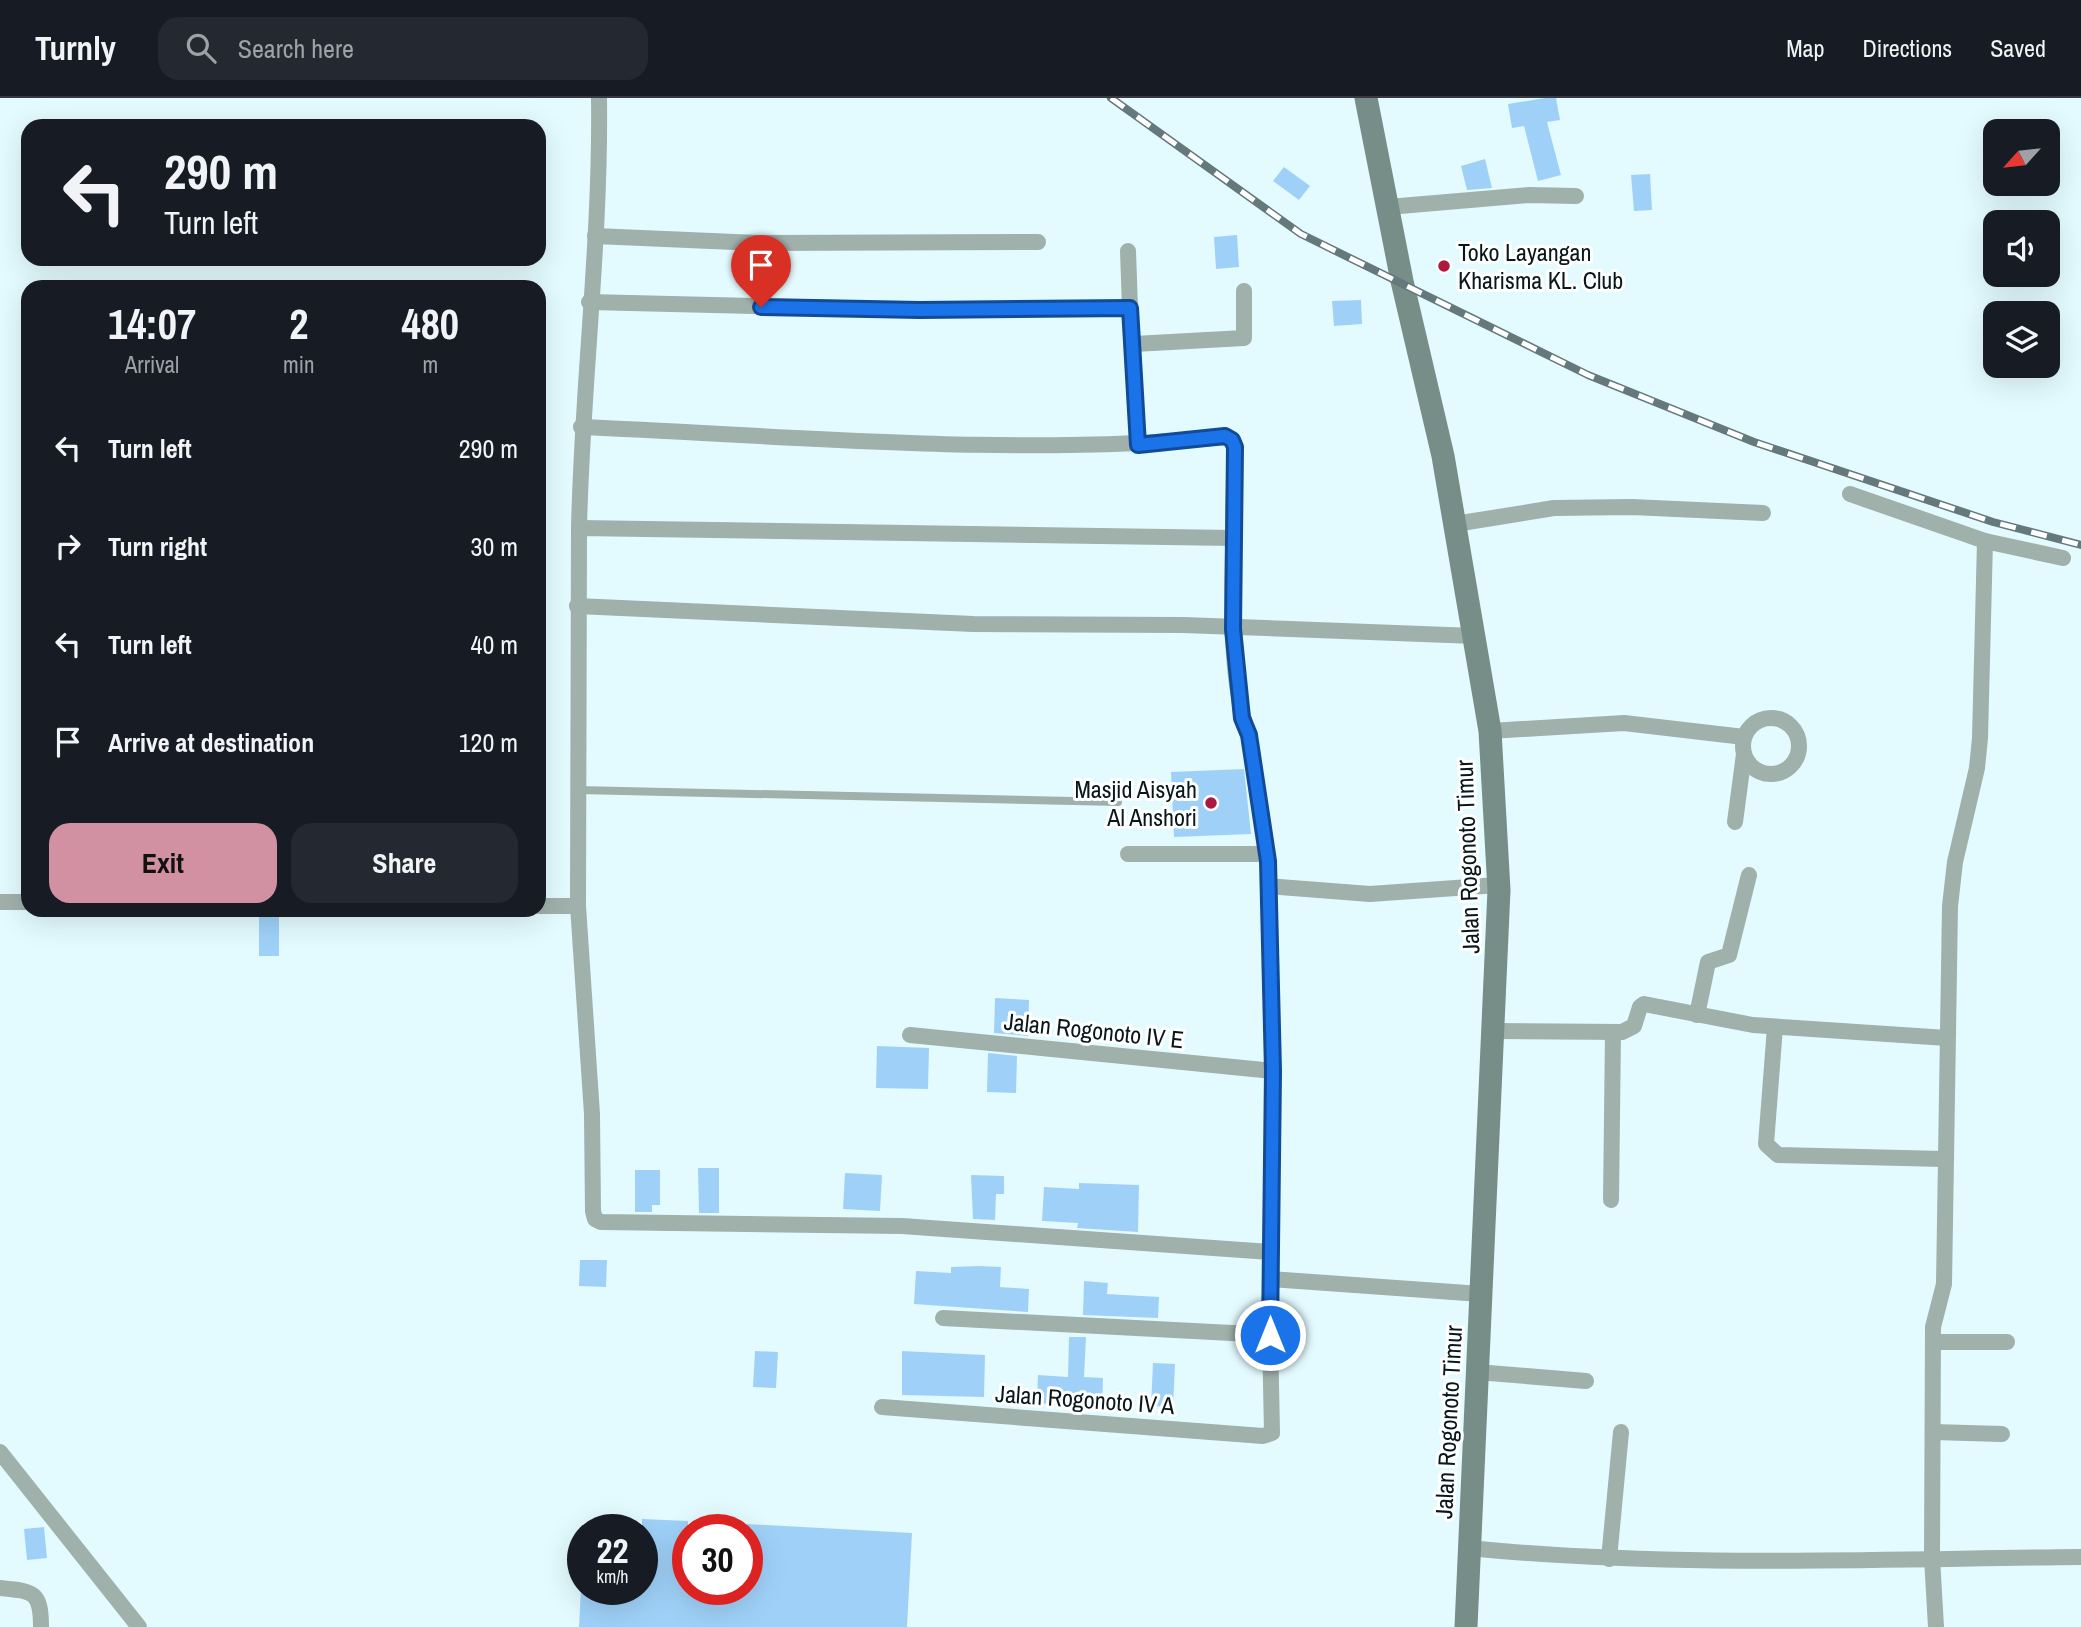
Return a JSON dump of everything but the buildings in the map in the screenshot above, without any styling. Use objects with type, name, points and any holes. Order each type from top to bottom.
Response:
[{"type":"main road","name":"Jalan Rogonoto Timur","points":[[1366,98],[1443,456],[1490,731],[1498,885],[1495,1031],[1466,1627]]},
{"type":"street","points":[[598,98],[595,236],[581,427],[577,606],[578,906],[592,1114],[593,1211],[601,1223],[902,1226],[1270,1252]]},
{"type":"street","points":[[1388,207],[1529,195],[1576,196]]},
{"type":"street","points":[[595,236],[758,243],[1038,242]]},
{"type":"street","points":[[1128,251],[1138,445]]},
{"type":"street","points":[[1134,344],[1244,338],[1244,291]]},
{"type":"street","points":[[589,302],[920,310],[1130,308]]},
{"type":"street","points":[[581,427],[913,441],[1138,445],[1225,436],[1232,440],[1235,447],[1233,629],[1242,718],[1249,735],[1267,854],[1273,1071],[1270,1335],[943,1318]]},
{"type":"street","points":[[1850,494],[1985,541],[2063,558]]},
{"type":"street","points":[[1455,524],[1554,508],[1632,507],[1763,513]]},
{"type":"street","points":[[579,528],[1233,538]]},
{"type":"street","points":[[1936,1627],[1932,1558],[1933,1327],[1944,1284],[1944,1159],[1954,873],[1965,810],[1977,768],[1980,738],[1985,541]]},
{"type":"street","points":[[577,606],[973,624],[1183,625],[1233,629],[1475,636]]},
{"type":"street","points":[[1735,822],[1744,737],[1754,723],[1762,719],[1779,719],[1793,729],[1798,746],[1793,762],[1779,772],[1762,772],[1748,762],[1744,754]]},
{"type":"street","points":[[1490,731],[1624,723],[1744,737]]},
{"type":"street","points":[[1128,854],[1267,854]]},
{"type":"street","points":[[1697,1015],[1708,962],[1729,955],[1749,875]]},
{"type":"street","points":[[1268,886],[1370,894],[1498,885]]},
{"type":"street","points":[[0,902],[21,902]]},
{"type":"street","points":[[546,906],[578,906]]},
{"type":"street","points":[[1495,1031],[1629,1030],[1644,1004],[1775,1027],[1947,1038]]},
{"type":"street","points":[[1775,1027],[1766,1144],[1771,1153],[1778,1156],[1944,1159]]},
{"type":"street","points":[[1611,1200],[1612,1032]]},
{"type":"street","name":"Jalan Rogonoto IV E","points":[[910,1035],[1273,1071]]},
{"type":"street","points":[[1270,1279],[1481,1294]]},
{"type":"street","name":"Jalan Rogonoto IV A","points":[[882,1407],[1264,1436],[1272,1433],[1273,1421],[1270,1335]]},
{"type":"street","points":[[1934,1342],[2007,1342]]},
{"type":"street","points":[[1477,1372],[1586,1381]]},
{"type":"street","points":[[1609,1559],[1621,1432]]},
{"type":"street","points":[[1933,1432],[2002,1434]]},
{"type":"street","points":[[0,1451],[139,1627]]},
{"type":"street","points":[[1468,1548],[1609,1559],[1709,1563],[2081,1557]]},
{"type":"street","points":[[0,1588],[28,1590],[36,1596],[41,1609],[41,1627]]},
{"type":"lane","points":[[578,790],[1118,802]]},
{"type":"railway","points":[[1111,98],[1301,234],[1588,375],[1754,442],[1993,522],[2081,545]]},
{"type":"place","name":"Toko Layangan Kharisma KL. Club","points":[[1444,266]]},
{"type":"place","name":"Masjid Aisyah Al Anshori","points":[[1211,803]]},
{"type":"route","points":[[761,307],[920,310],[1130,308],[1138,445],[1225,436],[1232,440],[1235,447],[1233,629],[1242,718],[1249,735],[1268,861],[1273,1071],[1270,1335]]}]
